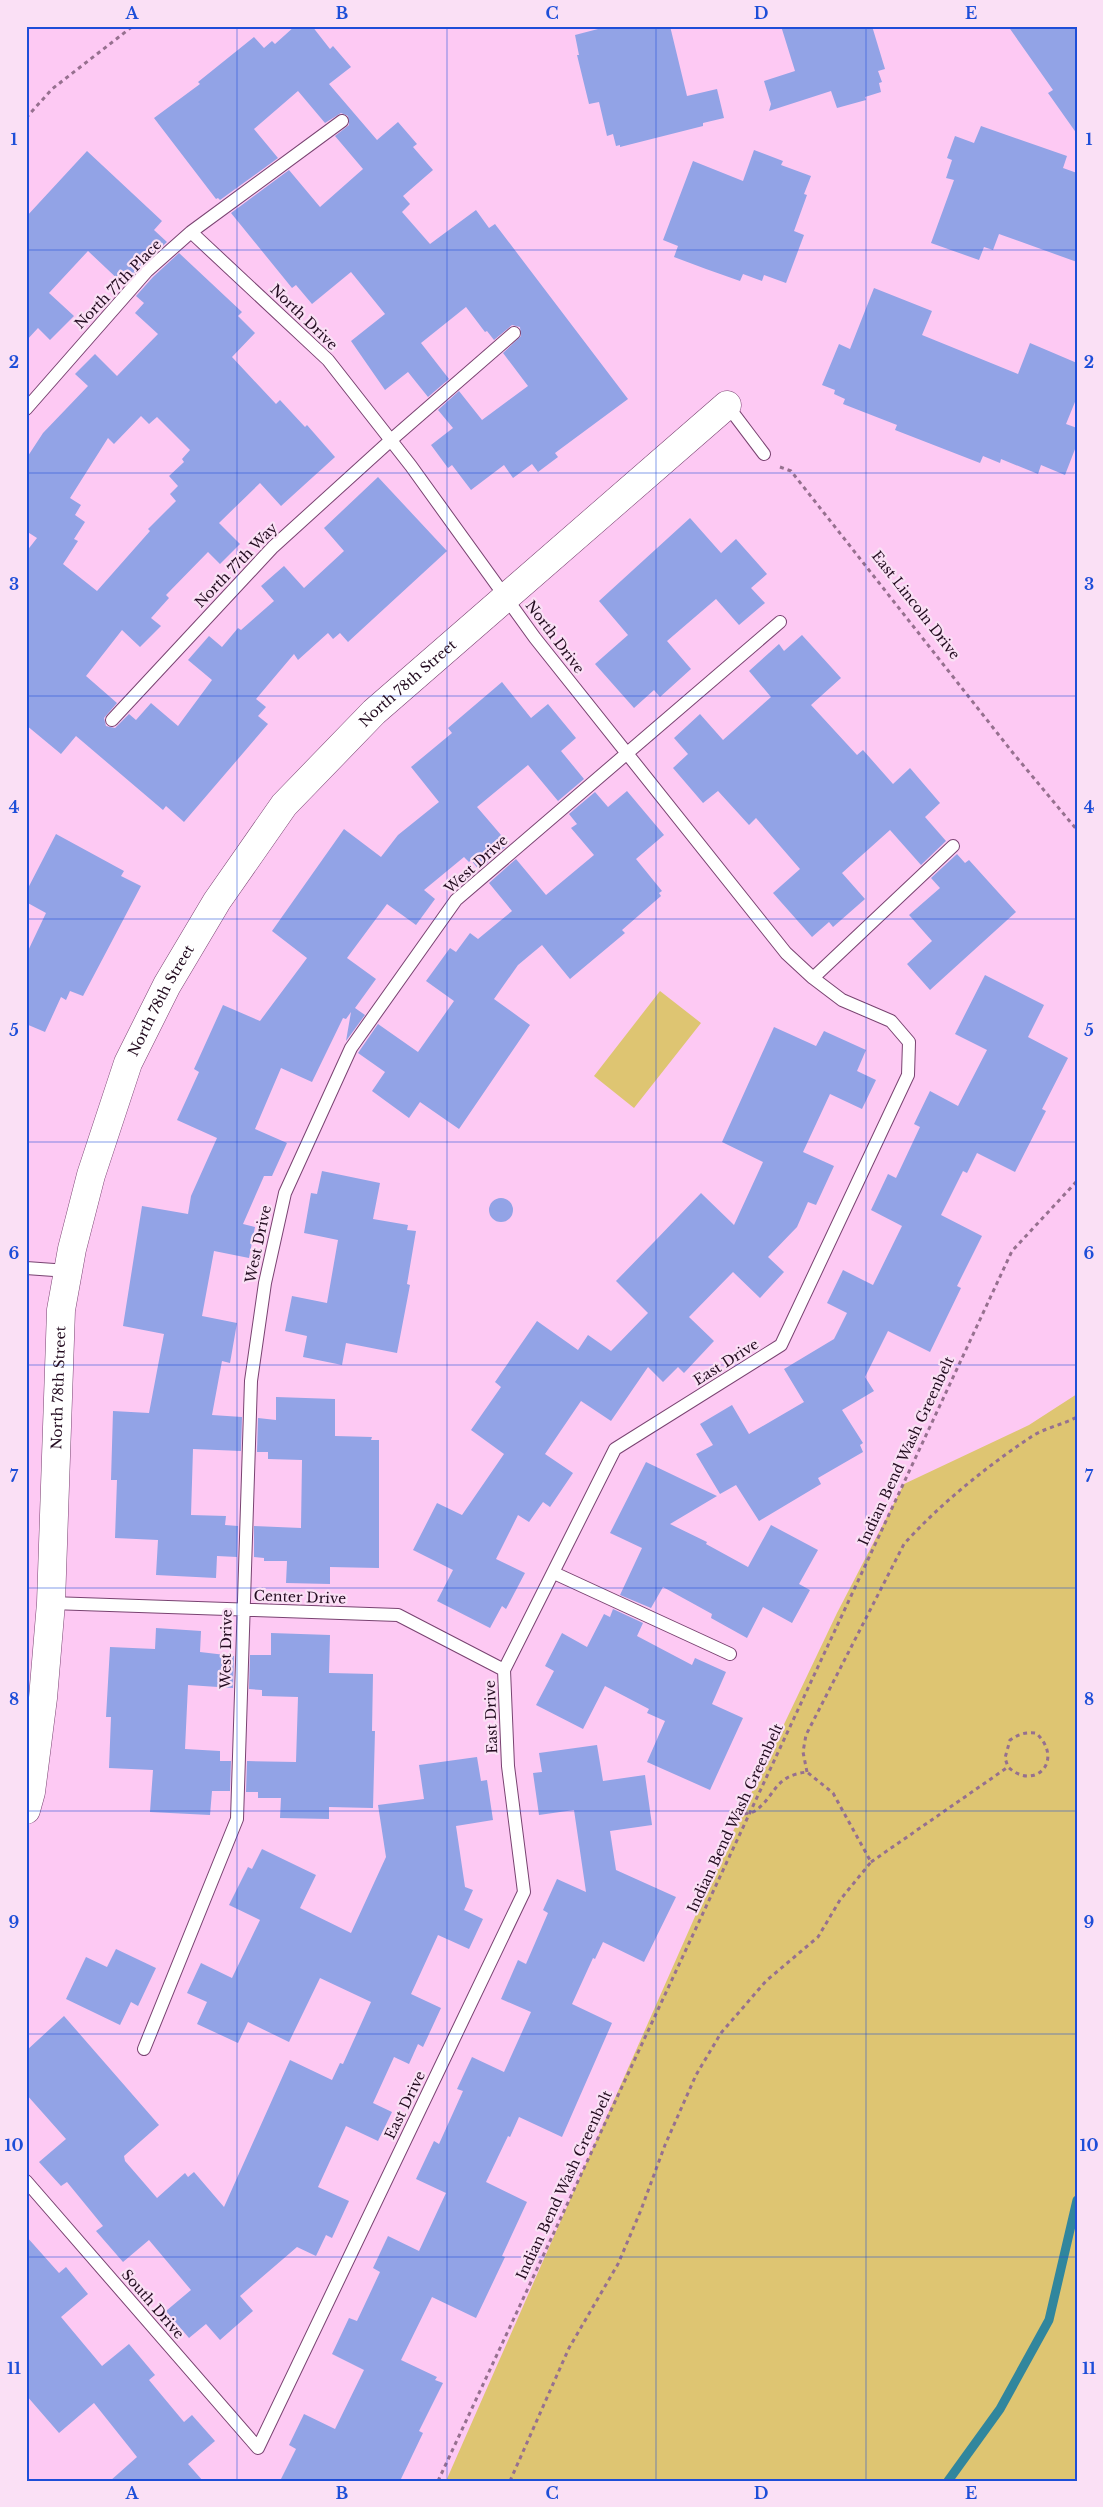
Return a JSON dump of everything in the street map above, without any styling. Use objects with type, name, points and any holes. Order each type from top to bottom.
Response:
[{"type":"street","name":"North 78th Street","points":[[26,1810],[31,1792],[44,1698],[51,1603],[61,1310],[68,1271],[91,1175],[128,1063],[167,985],[217,901],[284,805],[374,712],[506,596],[695,435],[727,405]]},
{"type":"lane","name":"North 77th Place","points":[[26,409],[74,352],[148,271],[191,232],[342,121]]},
{"type":"lane","name":"North Drive","points":[[191,232],[328,360],[391,440],[535,638],[786,953],[813,978],[842,1000],[891,1021],[909,1042]]},
{"type":"lane","name":"North 77th Way","points":[[112,720],[273,548],[391,440],[514,334]]},
{"type":"lane","points":[[727,405],[764,454]]},
{"type":"lane","name":"West Drive","points":[[144,2049],[237,1819],[250,1381],[265,1283],[284,1193],[351,1048],[456,900],[780,622]]},
{"type":"lane","points":[[813,978],[953,846]]},
{"type":"lane","name":"East Drive","points":[[258,2448],[524,1892],[508,1766],[504,1670],[615,1449],[781,1345],[908,1075],[909,1042]]},
{"type":"lane","points":[[26,1268],[68,1271]]},
{"type":"lane","points":[[554,1573],[730,1654]]},
{"type":"lane","name":"Center Drive","points":[[51,1603],[398,1615],[504,1670]]},
{"type":"lane","name":"South Drive","points":[[26,2180],[258,2448]]},
{"type":"path","points":[[26,118],[52,89],[133,26]]},
{"type":"path","name":"East Lincoln Drive","points":[[764,454],[775,465],[791,471],[1013,754],[1077,830]]},
{"type":"path","name":"Indian Bend Wash Greenbelt","points":[[438,2481],[1012,1251],[1077,1181]]},
{"type":"path","points":[[871,1862],[833,1793],[808,1772],[803,1752],[806,1735],[904,1544],[918,1528],[996,1462],[1032,1435],[1077,1417]]},
{"type":"path","points":[[1027,1732],[1036,1733],[1043,1740],[1048,1749],[1049,1756],[1041,1772],[1032,1776],[1024,1775],[1015,1773],[1008,1767],[1005,1758],[1010,1740],[1020,1733],[1027,1732]]},
{"type":"path","points":[[510,2481],[569,2348],[618,2264],[641,2210],[665,2145],[696,2075],[721,2033],[766,1981],[818,1937],[840,1900],[871,1862],[1008,1767]]},
{"type":"path","points":[[736,1815],[754,1812],[781,1781],[796,1773],[808,1772]]},
{"type":"shaded area","points":[[660,991],[701,1023],[634,1108],[594,1076]]},
{"type":"shaded area","points":[[1077,1394],[1077,2481],[446,2481],[727,1844],[837,1613],[904,1484],[1029,1425]]},
{"type":"building","points":[[295,26],[312,26],[330,49],[333,46],[351,67],[329,84],[377,140],[398,122],[417,144],[413,147],[433,170],[403,196],[410,204],[402,212],[430,244],[476,210],[489,228],[495,224],[628,399],[555,453],[558,457],[538,472],[532,464],[513,478],[504,465],[471,490],[452,465],[448,468],[431,445],[453,428],[438,410],[459,391],[482,420],[528,386],[503,353],[521,336],[520,327],[512,325],[494,340],[487,331],[485,332],[466,307],[421,343],[449,379],[428,397],[408,372],[385,390],[351,341],[385,314],[351,272],[312,304],[296,285],[292,288],[231,213],[289,170],[320,207],[363,169],[335,136],[349,125],[348,116],[341,113],[325,123],[298,91],[254,129],[278,158],[220,200],[216,199],[154,118],[200,84],[198,82],[254,37],[264,48],[272,41],[275,44]]},
{"type":"building","points":[[597,26],[670,26],[687,96],[717,89],[724,118],[703,123],[703,126],[620,147],[620,145],[616,146],[613,134],[607,136],[599,102],[589,104],[577,55],[579,55],[575,35],[598,29]]},
{"type":"building","points":[[781,26],[872,26],[885,69],[878,71],[882,82],[879,83],[881,92],[865,97],[866,100],[837,108],[831,91],[769,111],[771,104],[764,81],[795,71]]},
{"type":"building","points":[[1008,26],[1077,26],[1077,134],[1048,93],[1053,90]]},
{"type":"building","points":[[981,126],[1067,156],[1063,168],[1077,173],[1077,262],[999,234],[993,250],[984,247],[979,260],[931,243],[954,180],[946,178],[952,160],[947,158],[955,136],[974,143]]},
{"type":"building","points":[[754,150],[783,161],[781,165],[811,176],[804,194],[807,195],[794,231],[804,235],[786,283],[764,275],[762,281],[743,274],[740,281],[674,257],[678,246],[663,240],[693,161],[743,181]]},
{"type":"building","points":[[87,151],[162,221],[154,230],[167,242],[124,285],[88,251],[49,293],[74,316],[50,340],[38,328],[26,341],[26,217]]},
{"type":"building","points":[[179,253],[242,312],[238,316],[255,333],[232,357],[276,404],[280,400],[305,427],[307,425],[335,457],[281,506],[260,483],[219,523],[240,544],[220,564],[208,552],[166,595],[169,598],[151,618],[161,626],[140,647],[122,630],[86,676],[117,703],[104,718],[106,726],[115,728],[129,714],[136,720],[151,703],[178,726],[212,680],[188,660],[209,636],[222,647],[238,628],[241,630],[274,601],[261,586],[284,566],[304,588],[344,551],[324,528],[378,477],[447,551],[348,642],[340,633],[333,639],[328,633],[298,660],[294,654],[256,699],[266,707],[258,716],[268,724],[184,822],[166,806],[163,810],[76,736],[61,754],[26,725],[26,552],[37,538],[26,531],[26,459],[43,433],[88,386],[75,374],[95,354],[117,376],[158,334],[135,313],[144,303],[136,296]],"holes":[[[141,416],[149,424],[157,417],[190,450],[182,459],[184,462],[169,476],[178,486],[170,494],[176,501],[148,529],[150,531],[97,591],[63,564],[78,541],[74,539],[85,522],[75,515],[81,505],[70,498],[108,438],[114,444]]]},
{"type":"building","points":[[874,288],[932,311],[922,335],[1018,374],[1030,343],[1077,363],[1077,397],[1066,424],[1077,428],[1077,444],[1065,475],[1041,465],[1038,474],[1001,459],[1000,463],[983,456],[980,463],[895,430],[897,425],[843,404],[845,399],[834,394],[835,390],[822,385],[839,344],[850,349]]},
{"type":"building","points":[[690,518],[721,553],[736,539],[767,574],[751,588],[765,603],[739,625],[716,599],[667,641],[691,669],[660,697],[654,690],[634,708],[595,664],[628,635],[599,601]]},
{"type":"building","points":[[802,635],[841,678],[811,705],[857,755],[863,750],[893,784],[910,768],[940,803],[925,817],[946,841],[921,865],[890,830],[842,873],[865,899],[833,927],[829,922],[812,937],[773,893],[800,869],[756,818],[749,825],[718,791],[703,803],[673,768],[688,754],[674,738],[700,714],[723,740],[771,697],[749,671],[779,644],[784,651]]},
{"type":"building","points":[[502,682],[531,718],[548,704],[576,738],[561,751],[584,779],[558,801],[528,765],[477,807],[501,835],[498,838],[505,847],[479,870],[471,860],[469,862],[464,857],[424,890],[435,899],[416,925],[387,904],[347,958],[376,979],[355,1008],[365,1015],[346,1041],[351,1012],[346,1019],[343,1018],[312,1082],[281,1068],[255,1129],[287,1143],[272,1176],[264,1176],[243,1224],[255,1227],[249,1258],[214,1251],[202,1316],[237,1323],[230,1363],[222,1361],[212,1415],[242,1417],[241,1451],[193,1449],[191,1515],[226,1516],[225,1525],[238,1526],[237,1557],[217,1556],[216,1578],[156,1575],[158,1540],[115,1538],[117,1480],[111,1480],[113,1411],[149,1413],[164,1334],[123,1326],[142,1206],[188,1214],[191,1196],[217,1138],[177,1120],[199,1072],[194,1069],[223,1005],[260,1021],[307,958],[272,931],[344,829],[381,857],[398,835],[439,802],[411,767],[452,733],[448,728]]},
{"type":"building","points":[[627,791],[664,835],[636,859],[662,891],[659,893],[661,896],[622,930],[625,933],[570,979],[542,945],[518,965],[494,999],[530,1025],[459,1129],[420,1102],[409,1118],[372,1091],[385,1072],[358,1053],[378,1024],[418,1052],[454,1001],[426,981],[450,948],[456,952],[470,933],[478,939],[512,911],[489,883],[516,859],[546,895],[594,855],[571,828],[577,824],[569,814],[595,792],[608,807]]},
{"type":"building","points":[[56,834],[124,871],[121,876],[141,886],[83,996],[70,991],[66,1000],[61,997],[45,1032],[26,1024],[26,955],[46,913],[26,902],[26,892]]},
{"type":"building","points":[[957,854],[965,863],[969,860],[1016,912],[930,990],[907,964],[932,941],[909,915],[940,888],[931,878]]},
{"type":"building","points":[[985,975],[1044,1005],[1028,1037],[1068,1058],[1042,1109],[1046,1111],[1015,1172],[977,1153],[967,1173],[963,1171],[941,1215],[982,1236],[957,1286],[961,1288],[930,1352],[888,1331],[865,1377],[874,1391],[842,1410],[863,1443],[860,1445],[863,1452],[818,1478],[821,1484],[759,1521],[736,1485],[720,1494],[696,1454],[713,1445],[700,1424],[732,1405],[749,1434],[804,1402],[784,1369],[834,1339],[847,1313],[827,1303],[843,1270],[873,1285],[902,1226],[871,1210],[888,1174],[896,1178],[920,1127],[914,1124],[930,1091],[958,1106],[987,1050],[955,1034]]},
{"type":"building","points":[[774,1027],[816,1046],[824,1031],[866,1050],[857,1071],[876,1080],[862,1109],[830,1094],[803,1152],[834,1166],[816,1205],[808,1202],[797,1227],[768,1257],[784,1272],[760,1298],[733,1272],[689,1317],[714,1341],[684,1373],[678,1367],[663,1382],[648,1367],[611,1421],[581,1401],[545,1454],[573,1473],[550,1507],[543,1502],[529,1522],[518,1515],[496,1559],[525,1573],[506,1609],[502,1606],[490,1628],[437,1601],[453,1570],[413,1550],[437,1503],[462,1515],[504,1454],[471,1430],[501,1387],[495,1382],[537,1321],[578,1350],[588,1335],[611,1351],[648,1313],[616,1281],[701,1193],[734,1225],[763,1162],[722,1142]]},
{"type":"building","points":[[322,1171],[380,1183],[373,1219],[408,1225],[407,1230],[416,1231],[407,1284],[410,1285],[397,1353],[346,1343],[342,1365],[303,1357],[307,1336],[285,1331],[292,1296],[327,1303],[338,1240],[304,1233],[311,1193],[317,1194]]},
{"type":"building","points":[[501,1198],[510,1201],[513,1210],[510,1219],[501,1222],[492,1219],[489,1210],[492,1201]]},
{"type":"building","points":[[276,1397],[335,1399],[335,1436],[372,1437],[371,1440],[379,1440],[379,1568],[330,1567],[330,1584],[286,1583],[287,1561],[264,1561],[264,1558],[254,1557],[254,1526],[301,1528],[302,1460],[268,1459],[268,1452],[257,1452],[258,1418],[276,1420]]},
{"type":"building","points":[[646,1462],[717,1496],[670,1524],[707,1542],[706,1544],[748,1567],[771,1525],[818,1550],[799,1584],[810,1590],[792,1623],[763,1607],[747,1638],[711,1618],[712,1614],[663,1587],[651,1608],[620,1595],[642,1548],[610,1533]]},
{"type":"building","points":[[613,1609],[643,1623],[637,1636],[692,1665],[695,1658],[726,1672],[712,1704],[743,1718],[710,1790],[647,1762],[665,1721],[647,1713],[649,1709],[605,1686],[583,1729],[536,1705],[554,1671],[545,1666],[562,1633],[587,1647],[604,1614],[610,1617]]},
{"type":"building","points":[[156,1628],[201,1631],[200,1652],[234,1656],[233,1688],[188,1685],[185,1749],[220,1751],[220,1761],[231,1761],[230,1791],[212,1791],[210,1815],[150,1812],[153,1770],[109,1768],[111,1717],[106,1717],[110,1647],[155,1649]]},
{"type":"building","points":[[271,1633],[330,1635],[329,1673],[373,1674],[372,1731],[375,1731],[373,1808],[329,1807],[329,1819],[280,1818],[281,1798],[258,1798],[258,1792],[246,1792],[247,1761],[296,1762],[298,1697],[262,1696],[262,1690],[249,1689],[250,1655],[271,1655]]},
{"type":"building","points":[[597,1745],[603,1781],[645,1775],[652,1825],[610,1831],[616,1870],[676,1897],[644,1962],[603,1942],[595,1959],[593,1958],[572,2004],[612,2023],[562,2137],[519,2117],[486,2182],[527,2202],[502,2256],[505,2257],[476,2318],[432,2297],[401,2360],[437,2377],[435,2380],[443,2383],[419,2431],[423,2433],[400,2481],[280,2481],[296,2449],[289,2445],[304,2414],[335,2429],[364,2370],[332,2354],[349,2318],[357,2321],[380,2272],[373,2268],[388,2236],[419,2251],[446,2193],[416,2179],[434,2141],[439,2144],[463,2091],[457,2089],[472,2057],[504,2072],[531,2012],[501,1999],[518,1960],[526,1964],[548,1913],[543,1910],[557,1879],[586,1892],[574,1810],[539,1815],[533,1773],[542,1772],[539,1753]]},
{"type":"building","points":[[477,1757],[481,1781],[487,1780],[493,1820],[456,1826],[465,1887],[473,1890],[464,1910],[483,1919],[469,1949],[438,1935],[411,1994],[441,2008],[423,2047],[418,2044],[409,2064],[394,2057],[373,2103],[392,2112],[378,2141],[346,2126],[318,2187],[349,2201],[332,2238],[326,2235],[316,2256],[297,2247],[240,2296],[253,2311],[220,2340],[206,2324],[189,2338],[166,2311],[191,2290],[149,2240],[123,2262],[96,2231],[103,2226],[67,2182],[61,2186],[39,2162],[66,2139],[26,2094],[26,2051],[64,2016],[159,2125],[124,2156],[125,2161],[157,2198],[185,2173],[188,2177],[194,2172],[224,2207],[290,2060],[332,2080],[340,2063],[343,2064],[371,2002],[320,1978],[289,2042],[248,2022],[238,2043],[197,2024],[207,2002],[187,1993],[201,1963],[232,1978],[260,1920],[229,1905],[248,1867],[252,1869],[262,1849],[316,1875],[300,1908],[351,1933],[386,1857],[378,1805],[424,1799],[419,1765]]},
{"type":"building","points":[[116,1949],[156,1968],[138,2006],[131,2002],[120,2025],[66,1999],[86,1957],[107,1967]]},
{"type":"building","points":[[26,2236],[59,2273],[66,2267],[88,2294],[61,2317],[102,2366],[129,2344],[155,2375],[149,2380],[184,2422],[192,2415],[215,2441],[188,2464],[203,2481],[110,2481],[137,2457],[94,2403],[59,2433],[26,2395]]},
{"type":"waterway","points":[[948,2481],[1000,2409],[1049,2320],[1077,2200]]}]
